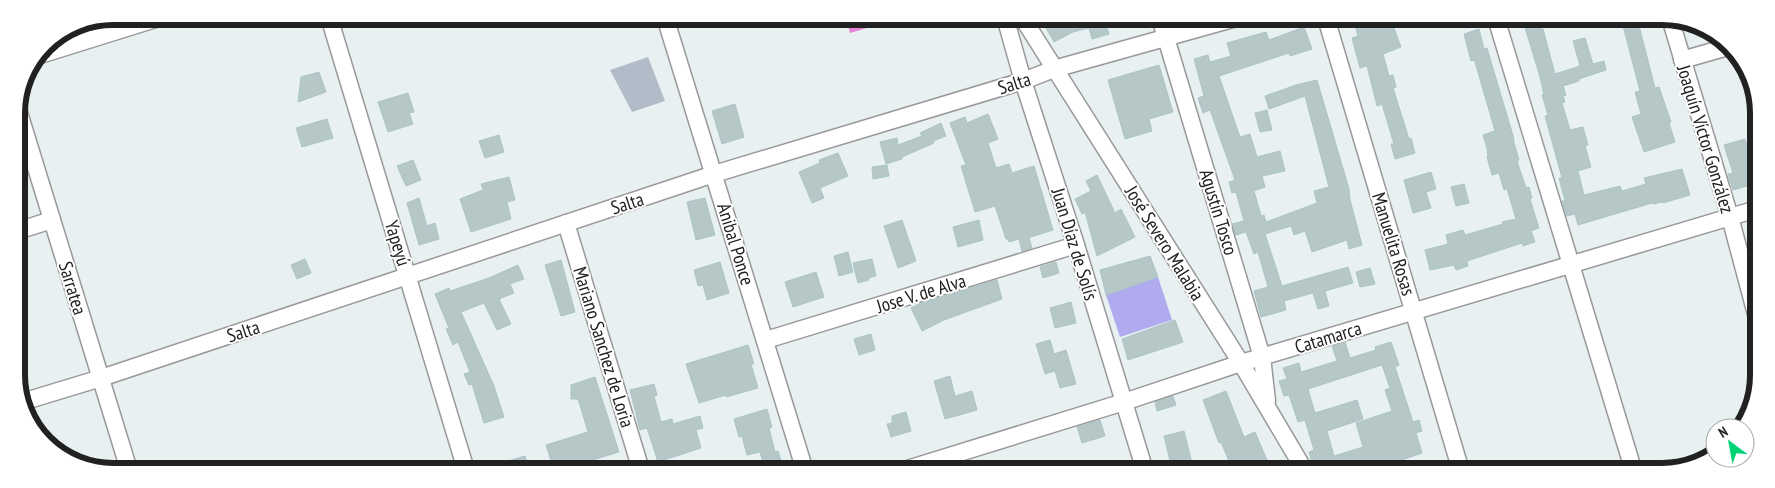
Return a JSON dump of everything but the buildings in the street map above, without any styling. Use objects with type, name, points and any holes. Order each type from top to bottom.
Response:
[{"type":"street","points":[[50,52],[136,25]]},
{"type":"street","name":"Yapeyú","points":[[332,25],[464,463]]},
{"type":"street","name":"Anibal Ponce","points":[[672,25],[714,174],[804,463]]},
{"type":"street","name":"Juan Díaz de Solís","points":[[1007,25],[1143,463]]},
{"type":"street","name":"José Severo Malabia","points":[[1027,25],[1242,364],[1300,463]]},
{"type":"street","name":"Agustín Tosco","points":[[1162,25],[1262,357],[1268,408]]},
{"type":"street","name":"Salta","points":[[29,400],[101,378],[714,174],[1023,81],[1054,69],[1212,25]]},
{"type":"street","name":"Manuelita Rosas","points":[[1328,25],[1459,463]]},
{"type":"street","points":[[1498,25],[1631,463]]},
{"type":"street","name":"Joaquín Víctor González","points":[[1672,26],[1730,217],[1750,292]]},
{"type":"street","points":[[1682,60],[1722,49]]},
{"type":"street","name":"Sarratea","points":[[25,132],[127,463]]},
{"type":"street","name":"Catamarca","points":[[927,463],[1262,357],[1750,211]]},
{"type":"street","points":[[25,228],[52,220]]},
{"type":"street","name":"Mariano Sanchez de Loria","points":[[566,223],[639,463]]},
{"type":"street","name":"Jose V. de Alva","points":[[766,340],[1076,245]]},
{"type":"shaded area","points":[[848,25],[877,25],[850,33]]},
{"type":"shaded area","points":[[648,57],[665,101],[632,112],[610,70]]},
{"type":"shaded area","points":[[1158,277],[1172,320],[1120,337],[1106,295]]}]
